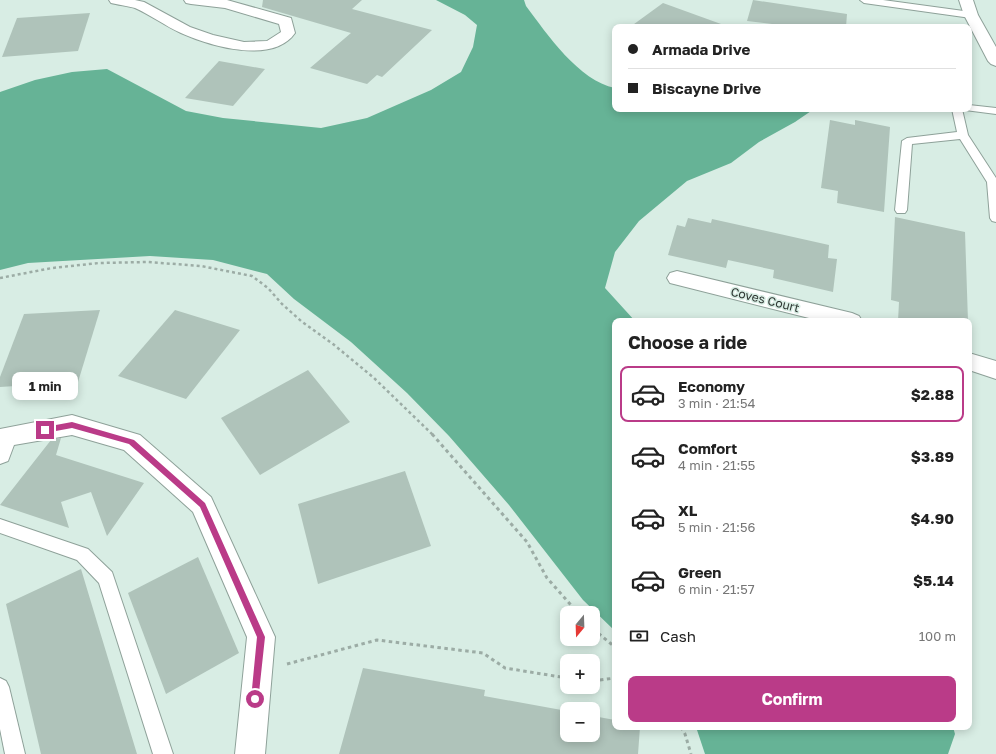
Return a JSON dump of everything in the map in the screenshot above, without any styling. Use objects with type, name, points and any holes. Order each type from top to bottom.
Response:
[{"type":"street","points":[[116,0],[139,5],[185,30],[209,39],[244,46],[271,45],[288,33],[286,21],[226,4],[191,0]]},
{"type":"street","points":[[966,0],[971,15],[996,61]]},
{"type":"street","name":"Coves Court","points":[[676,278],[840,318]]},
{"type":"street","points":[[972,362],[996,370]]},
{"type":"street","points":[[0,454],[5,436],[72,425],[132,442],[202,505],[261,637],[250,754]]},
{"type":"lane","points":[[864,0],[971,15]]},
{"type":"lane","points":[[972,108],[996,111]]},
{"type":"lane","points":[[958,112],[963,135],[993,182],[996,218]]},
{"type":"lane","points":[[901,210],[907,141],[963,135]]},
{"type":"lane","points":[[0,526],[82,554],[106,578],[162,754]]},
{"type":"lane","points":[[0,687],[15,754]]},
{"type":"path","points":[[0,278],[52,268],[100,263],[148,262],[201,266],[252,276],[268,288],[282,304],[301,321],[333,344],[374,378],[440,443],[526,542],[547,578],[572,606]]},
{"type":"path","points":[[600,635],[612,645]]},
{"type":"path","points":[[258,672],[377,640],[483,654],[505,668],[560,677]]},
{"type":"path","points":[[600,680],[612,678]]},
{"type":"path","points":[[683,730],[691,754]]},
{"type":"shaded area","points":[[436,0],[524,0],[526,6],[565,55],[589,76],[602,84],[612,87],[612,112],[810,112],[759,142],[731,163],[687,181],[639,221],[615,252],[605,288],[632,318],[612,318],[612,628],[600,616],[600,606],[589,606],[583,600],[509,505],[449,436],[407,393],[351,342],[294,299],[267,274],[213,260],[150,256],[28,263],[0,270],[0,92],[35,80],[72,72],[107,69],[186,111],[223,118],[321,128],[367,118],[431,90],[461,72],[473,47],[477,25],[465,15]]},
{"type":"shaded area","points":[[697,730],[954,730],[955,734],[948,754],[705,754]]},
{"type":"building","points":[[263,0],[362,0],[352,9],[432,30],[382,77],[377,75],[367,84],[310,68],[351,33],[262,7]]},
{"type":"building","points":[[753,0],[847,14],[846,24],[772,24],[747,21]]},
{"type":"building","points":[[663,3],[721,24],[634,24]]},
{"type":"building","points":[[90,13],[78,51],[2,57],[17,18]]},
{"type":"building","points":[[219,61],[265,69],[233,106],[185,98]]},
{"type":"building","points":[[830,120],[855,125],[855,120],[890,127],[884,212],[837,203],[838,191],[821,188]]},
{"type":"building","points":[[895,217],[965,232],[968,318],[898,318],[899,302],[891,300]]},
{"type":"building","points":[[688,218],[711,223],[712,219],[829,245],[828,258],[837,259],[833,292],[773,278],[774,270],[728,260],[726,268],[668,255],[677,225],[685,227]]},
{"type":"building","points":[[100,310],[78,382],[0,387],[0,377],[24,314]]},
{"type":"building","points":[[175,310],[240,330],[186,399],[118,376]]},
{"type":"building","points":[[308,370],[350,422],[260,475],[221,418]]},
{"type":"building","points":[[61,438],[56,455],[144,483],[107,536],[91,492],[61,502],[69,528],[0,505],[51,440]]},
{"type":"building","points":[[405,471],[431,546],[318,584],[298,504]]},
{"type":"building","points":[[198,557],[239,653],[166,694],[128,593]]},
{"type":"building","points":[[81,569],[137,754],[41,754],[6,604]]},
{"type":"building","points":[[363,668],[485,690],[484,696],[560,710],[560,742],[600,742],[600,717],[612,719],[612,730],[640,730],[638,754],[339,754]]},
{"type":"route","points":[[45,430],[72,425],[132,442],[202,505],[261,637],[255,699]]}]
